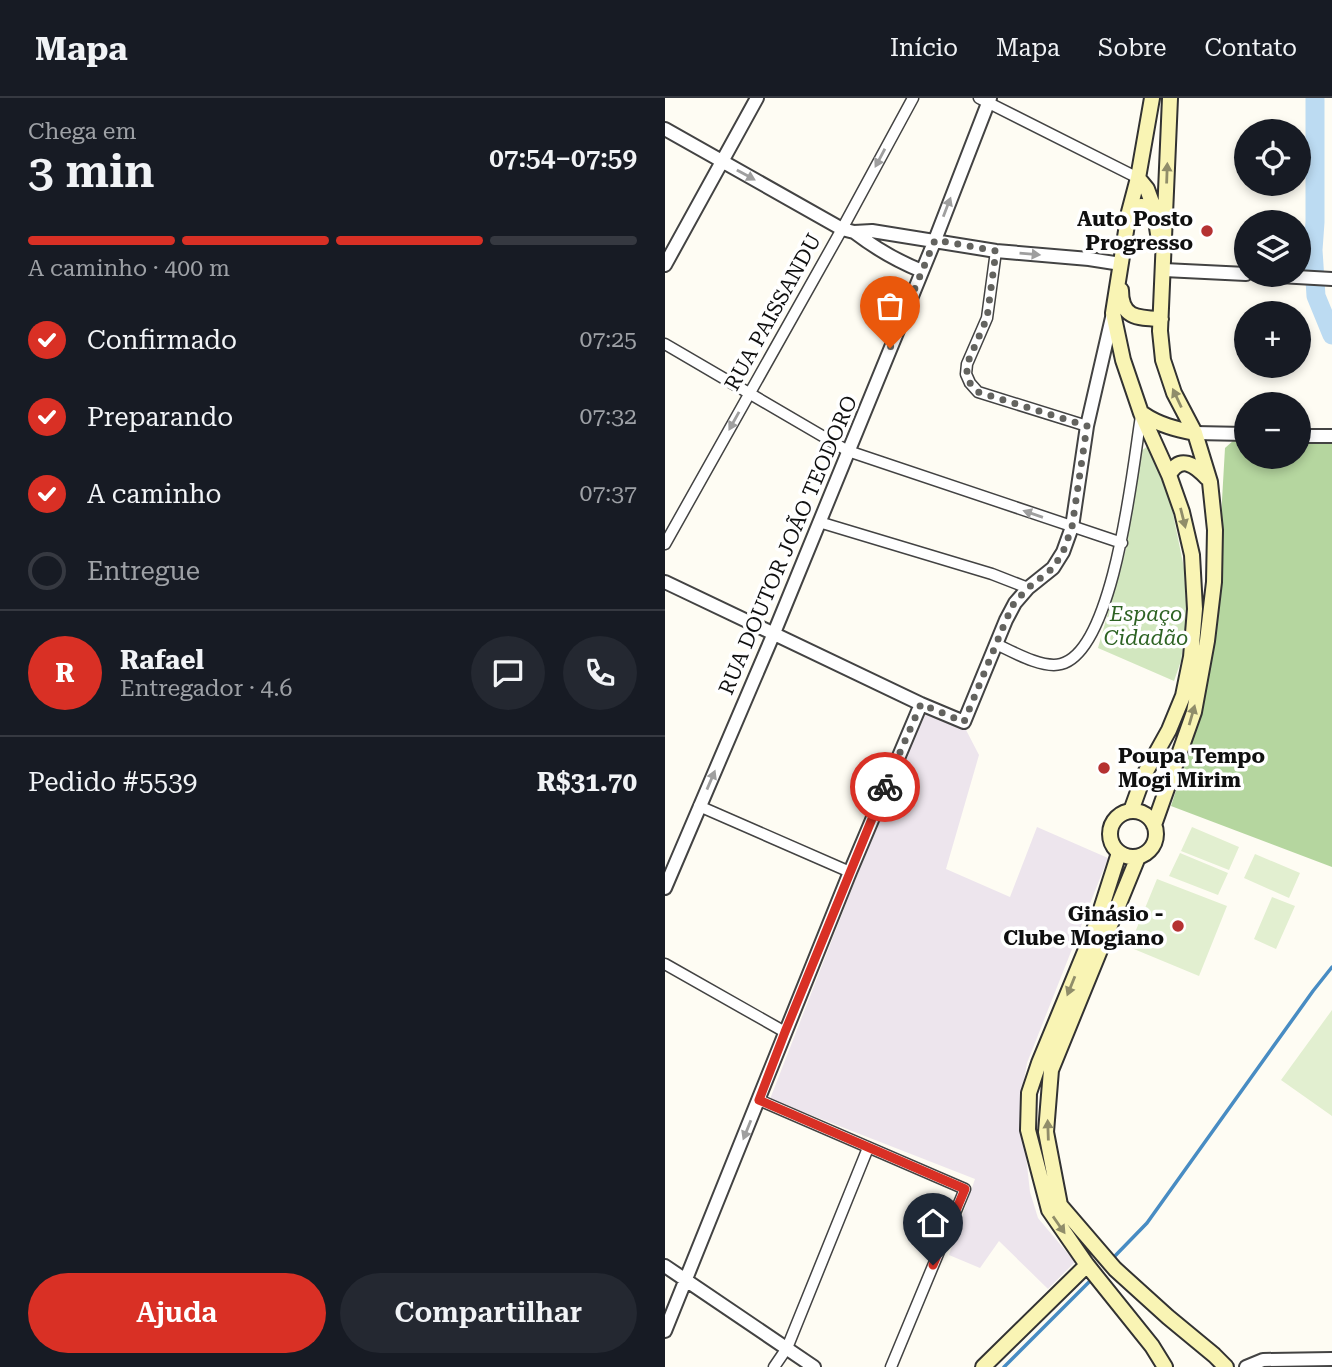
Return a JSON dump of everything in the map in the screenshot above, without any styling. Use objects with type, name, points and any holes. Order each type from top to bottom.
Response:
[{"type":"main road","points":[[1131,811],[1144,775],[1169,730],[1183,696],[1191,657],[1195,609],[1192,555],[1182,512],[1169,475],[1141,413],[1123,360],[1113,313],[1129,212],[1152,98]]},
{"type":"main road","points":[[1154,825],[1194,712],[1214,582],[1215,530],[1210,482],[1195,433],[1174,393],[1163,360],[1160,331],[1170,98]]},
{"type":"main road","points":[[1138,178],[1147,189],[1154,208],[1164,270]]},
{"type":"main road","points":[[1129,212],[1141,206],[1154,208]]},
{"type":"main road","points":[[1121,264],[1121,300],[1124,308],[1137,318],[1161,319]]},
{"type":"main road","points":[[1141,413],[1153,422],[1169,428],[1195,433]]},
{"type":"main road","points":[[1169,475],[1177,465],[1189,464],[1195,466],[1210,482]]},
{"type":"main road","points":[[1131,811],[1145,815],[1154,825],[1155,841],[1146,853],[1138,857],[1119,853],[1111,843],[1111,826],[1115,818],[1122,813],[1131,811]]},
{"type":"main road","points":[[1119,853],[1096,925],[1029,1093],[1028,1130],[1049,1210],[1165,1367]]},
{"type":"main road","points":[[1138,857],[1051,1070],[1046,1132],[1060,1205],[1115,1269],[1226,1367]]},
{"type":"main road","points":[[983,1367],[1094,1274]]},
{"type":"street","points":[[665,265],[757,98]]},
{"type":"street","name":"RUA PAISSANDU","points":[[665,544],[750,393],[848,231],[913,98]]},
{"type":"street","points":[[986,100],[1138,178]]},
{"type":"street","name":"RUA DOUTOR JOÃO TEODORO","points":[[665,888],[774,633],[935,240],[986,100]]},
{"type":"street","points":[[665,130],[922,271]]},
{"type":"street","points":[[848,231],[872,231],[996,251],[1121,264]]},
{"type":"street","points":[[996,251],[987,318],[967,364],[970,383],[978,392],[1087,426]]},
{"type":"street","points":[[1164,270],[1234,273]]},
{"type":"street","points":[[665,582],[964,722],[1014,603],[1053,568],[1063,552],[1072,527],[1087,426],[1113,313]]},
{"type":"street","points":[[665,344],[848,451],[1122,543]]},
{"type":"street","points":[[996,644],[1054,666],[1065,664],[1086,646],[1101,612],[1122,543],[1141,413]]},
{"type":"street","points":[[1195,433],[1234,434]]},
{"type":"street","points":[[1311,436],[1332,436]]},
{"type":"street","points":[[819,522],[992,574],[1028,588]]},
{"type":"street","points":[[665,1331],[850,872],[921,704]]},
{"type":"street","points":[[699,806],[850,872]]},
{"type":"street","points":[[665,964],[785,1032]]},
{"type":"street","points":[[759,1100],[965,1189],[891,1367]]},
{"type":"street","points":[[774,1367],[787,1348],[868,1148]]},
{"type":"street","points":[[665,1266],[814,1367]]},
{"type":"street","points":[[1246,1367],[1263,1360],[1332,1360]]},
{"type":"street","points":[[1303,1367],[1332,1360]]},
{"type":"shaded area","points":[[922,709],[965,728],[979,755],[946,869],[1010,897],[1037,827],[1108,858],[1027,1063],[1020,1102],[1030,1192],[1038,1218],[1075,1262],[1048,1289],[999,1241],[980,1268],[949,1255],[975,1179],[770,1099]]},
{"type":"green space","points":[[1234,440],[1234,469],[1311,469],[1311,442],[1332,443],[1332,867],[1171,806],[1203,707],[1216,605],[1225,448]]},
{"type":"green space","name":"Espaço Cidadão","points":[[1148,446],[1171,504],[1184,568],[1187,616],[1181,661],[1174,681],[1098,648],[1126,549],[1141,451]]},
{"type":"green space","points":[[1192,827],[1239,847],[1229,870],[1181,851]]},
{"type":"green space","points":[[1180,853],[1228,873],[1218,895],[1169,876]]},
{"type":"green space","points":[[1255,854],[1300,873],[1289,898],[1244,878]]},
{"type":"green space","name":"Ginásio - Clube Mogiano","points":[[1157,879],[1227,906],[1199,976],[1129,947]]},
{"type":"green space","points":[[1272,897],[1295,906],[1276,949],[1254,939]]},
{"type":"green space","points":[[1332,1010],[1332,1116],[1281,1080]]},
{"type":"waterway","points":[[1315,98],[1313,250],[1316,296],[1332,335]]},
{"type":"waterway","points":[[1112,1259],[1147,1223],[1332,967]]},
{"type":"waterway","points":[[1004,1367],[1092,1279]]},
{"type":"way so far","points":[[885,787],[921,704],[964,722],[1014,603],[1053,568],[1063,552],[1072,527],[1087,426],[978,392],[970,383],[967,364],[987,318],[996,251],[935,240],[890,348]]},
{"type":"place","name":"Auto Posto Progresso","points":[[1207,231]]},
{"type":"place","name":"Poupa Tempo Mogi Mirim","points":[[1104,768]]},
{"type":"place","name":"Ginásio - Clube Mogiano","points":[[1178,926]]},
{"type":"route","points":[[885,787],[759,1100],[965,1189],[933,1265]]}]
